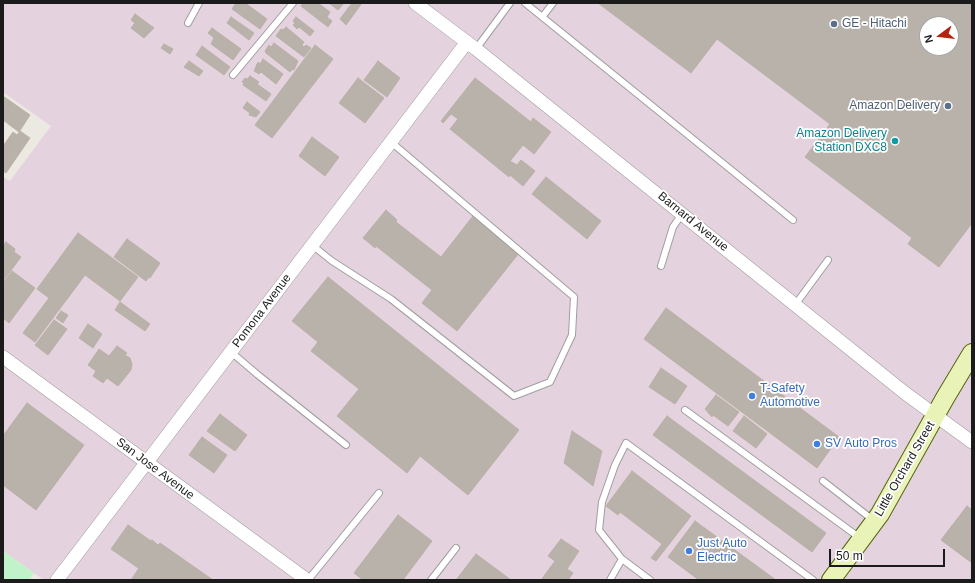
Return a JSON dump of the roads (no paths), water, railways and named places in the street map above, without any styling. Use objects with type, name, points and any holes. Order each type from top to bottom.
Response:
[{"type":"street","name":"Barnard Avenue","points":[[414,3],[471,45],[683,213],[905,393],[936,414],[972,442]]},
{"type":"street","name":"Pomona Avenue","points":[[57,580],[391,142],[471,45]]},
{"type":"street","name":"Little Orchard Street","points":[[831,580],[875,521],[972,353]]},
{"type":"street","name":"San Jose Avenue","points":[[3,357],[308,580]]},
{"type":"lane","points":[[188,23],[199,3]]},
{"type":"lane","points":[[233,75],[293,3]]},
{"type":"lane","points":[[471,45],[510,3]]},
{"type":"lane","points":[[526,3],[793,220]]},
{"type":"lane","points":[[543,16],[553,3]]},
{"type":"lane","points":[[312,245],[332,261],[391,299],[514,396],[550,382],[572,335],[574,297],[391,142]]},
{"type":"lane","points":[[661,266],[674,227],[683,213]]},
{"type":"lane","points":[[795,305],[828,260]]},
{"type":"lane","points":[[231,352],[346,445]]},
{"type":"lane","points":[[685,410],[861,539]]},
{"type":"lane","points":[[650,580],[622,559],[599,530],[604,496],[615,465],[626,443],[813,580]]},
{"type":"lane","points":[[823,481],[875,521]]},
{"type":"lane","points":[[308,580],[379,493]]},
{"type":"lane","points":[[431,580],[456,548]]},
{"type":"lane","points":[[610,580],[622,559]]},
{"type":"place","name":"GE - Hitachi","points":[[834,24]]},
{"type":"place","name":"Amazon Delivery","points":[[948,106]]},
{"type":"place","name":"Amazon Delivery Station DXC8","points":[[895,141]]},
{"type":"place","name":"T-Safety Automotive","points":[[752,396]]},
{"type":"place","name":"SV Auto Pros","points":[[817,444]]},
{"type":"place","name":"Just Auto Electric","points":[[689,551]]}]
